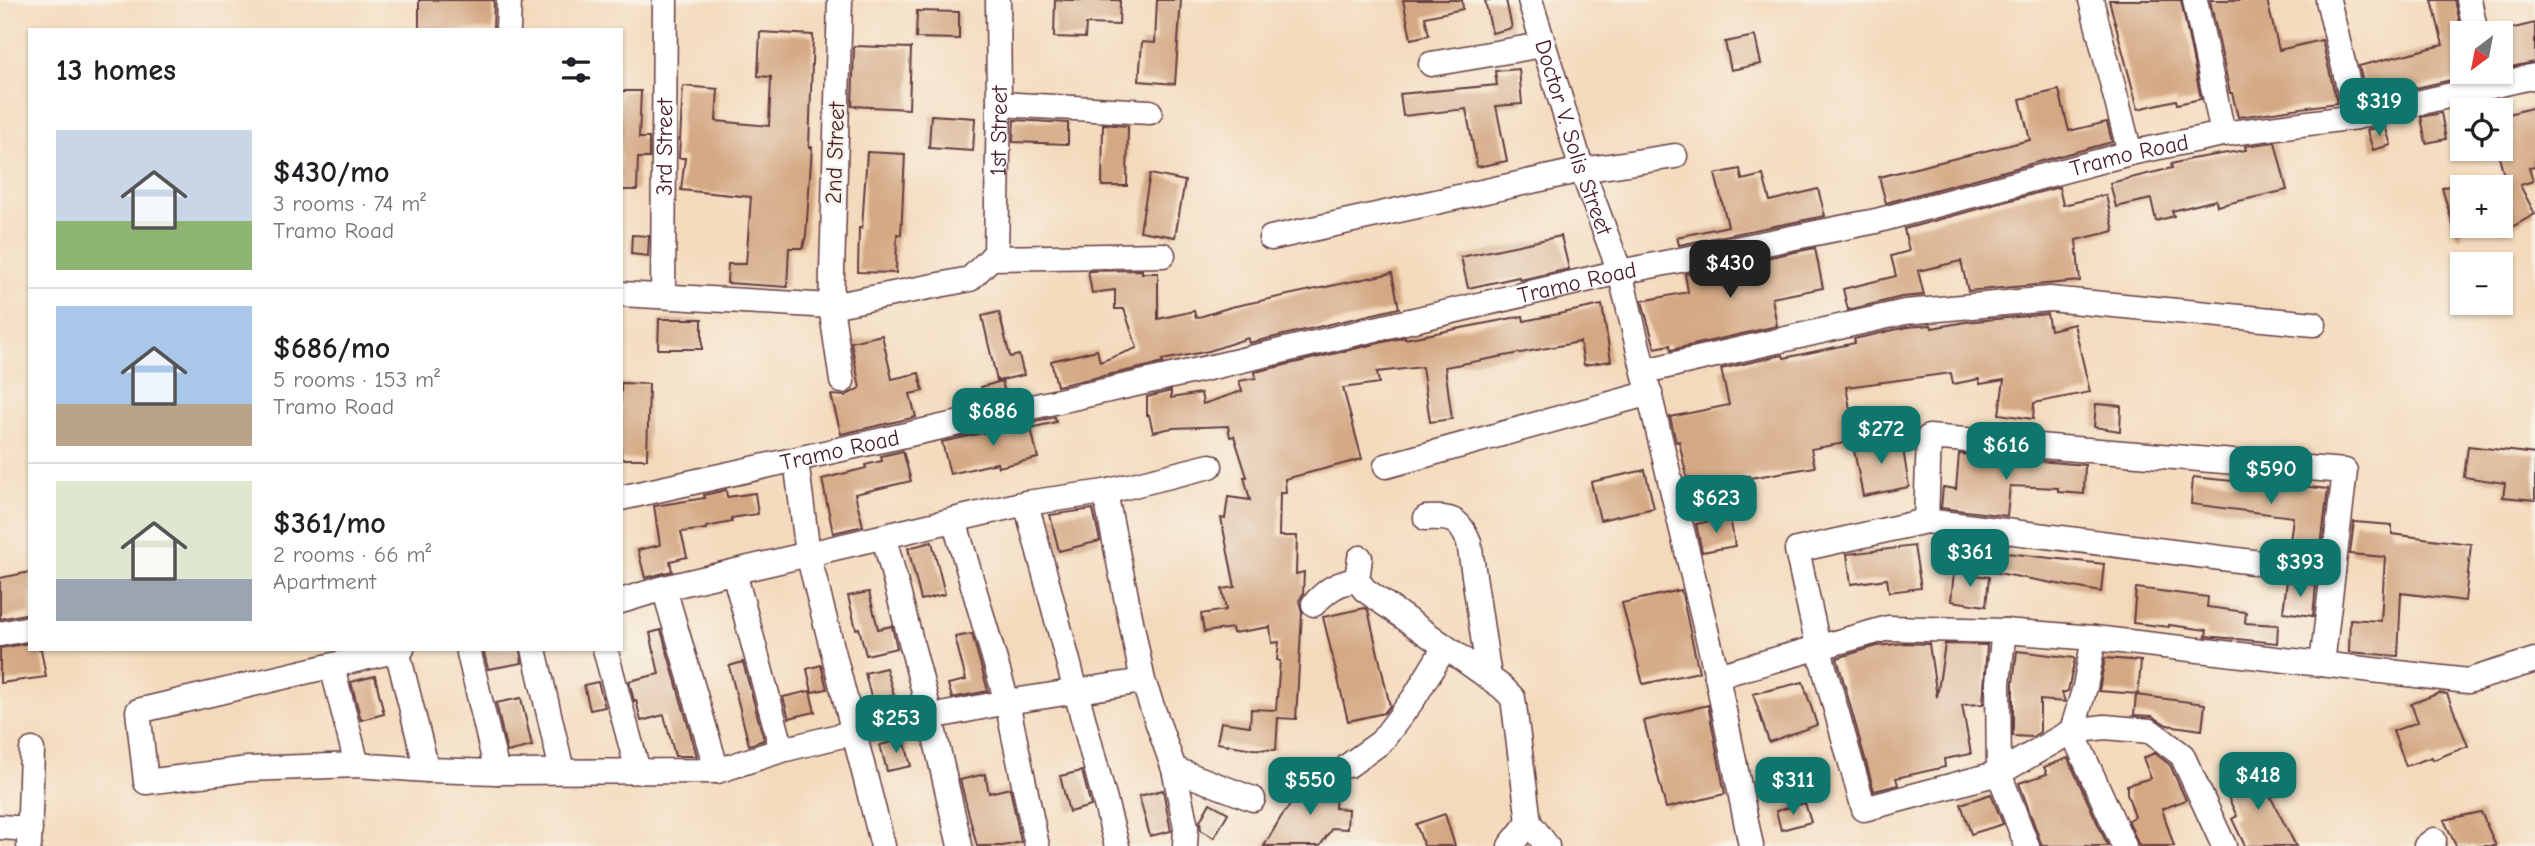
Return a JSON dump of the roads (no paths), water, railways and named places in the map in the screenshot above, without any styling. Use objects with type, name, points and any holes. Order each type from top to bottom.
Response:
[{"type":"street","points":[[508,28],[509,0]]},
{"type":"street","name":"3rd Street","points":[[663,296],[665,0]]},
{"type":"street","name":"2nd Street","points":[[840,0],[831,306],[842,381]]},
{"type":"street","name":"1st Street","points":[[991,258],[996,253],[998,0]]},
{"type":"street","name":"Doctor V. Solis Street","points":[[1530,0],[1583,170],[1620,272],[1717,676],[1751,846]]},
{"type":"street","points":[[2091,0],[2130,153]]},
{"type":"street","points":[[2195,0],[2223,134]]},
{"type":"street","points":[[2328,0],[2356,117]]},
{"type":"street","points":[[1430,64],[1543,45]]},
{"type":"street","name":"Tramo Road","points":[[623,498],[1222,365],[1620,272],[1876,221],[2130,153],[2223,134],[2356,117],[2535,75]]},
{"type":"street","points":[[999,104],[1150,112]]},
{"type":"street","points":[[1271,238],[1583,170],[1675,156]]},
{"type":"street","points":[[623,294],[831,306],[970,279],[991,258],[1163,255]]},
{"type":"street","points":[[1386,466],[1647,382],[1905,312],[2050,299],[2314,324]]},
{"type":"street","points":[[1926,521],[1929,437],[2345,471],[2322,664]]},
{"type":"street","points":[[796,460],[808,554],[883,846]]},
{"type":"street","points":[[623,600],[664,588],[1026,503],[1105,492],[1210,466]]},
{"type":"street","points":[[1105,492],[1143,681],[1174,769],[1186,827],[1185,846]]},
{"type":"street","points":[[1026,503],[1117,846]]},
{"type":"street","points":[[1426,518],[1447,517],[1459,523],[1465,531],[1469,542],[1489,677]]},
{"type":"street","points":[[954,520],[1007,702],[1037,846]]},
{"type":"street","points":[[2224,846],[2182,755],[2150,731],[2105,727],[2072,731],[1999,773],[1864,808],[1818,646],[1797,550],[1926,521],[2333,572]]},
{"type":"street","points":[[884,537],[931,719],[960,846]]},
{"type":"street","points":[[1314,604],[1329,589],[1359,569],[1365,590],[1489,677],[1513,698],[1529,822],[1547,846]]},
{"type":"street","points":[[734,572],[782,750]]},
{"type":"street","points":[[664,588],[717,771]]},
{"type":"street","points":[[0,635],[28,628]]},
{"type":"street","points":[[1717,676],[1888,628],[2004,631],[2094,638],[2468,681],[2535,660]]},
{"type":"street","points":[[2004,631],[1998,682],[1999,773],[2027,846]]},
{"type":"street","points":[[2094,638],[2085,687],[2072,731],[2124,846]]},
{"type":"street","points":[[1349,765],[1381,742],[1414,698],[1446,647]]},
{"type":"street","points":[[396,651],[138,711],[146,782],[248,769],[357,765],[497,772],[717,771],[782,750],[855,732],[1007,702],[1143,681]]},
{"type":"street","points":[[400,651],[427,770]]},
{"type":"street","points":[[468,651],[497,772]]},
{"type":"street","points":[[534,651],[562,771]]},
{"type":"street","points":[[606,651],[638,771]]},
{"type":"street","points":[[332,666],[357,765]]},
{"type":"street","points":[[0,827],[29,837],[32,750]]},
{"type":"street","points":[[1174,769],[1253,799]]},
{"type":"street","points":[[1510,846],[1529,822]]}]
